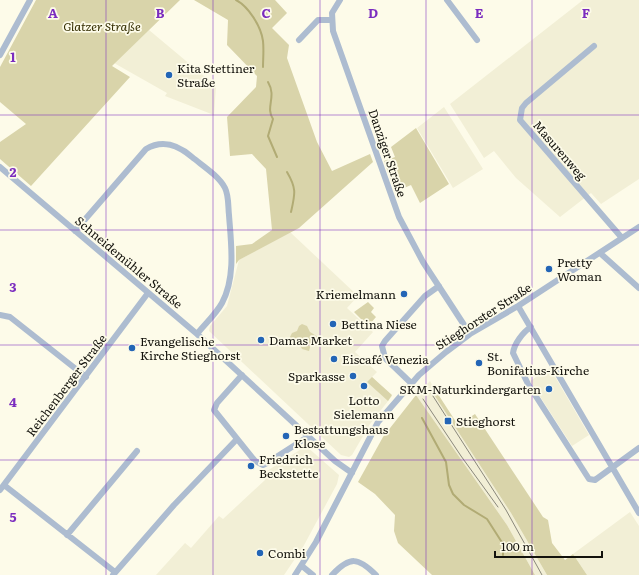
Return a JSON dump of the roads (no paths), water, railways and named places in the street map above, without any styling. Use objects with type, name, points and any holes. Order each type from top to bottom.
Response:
[{"type":"street","points":[[0,55],[30,0]]},
{"type":"street","points":[[299,40],[318,20],[332,20],[332,13],[340,0]]},
{"type":"street","points":[[447,0],[477,40]]},
{"type":"street","name":"Danziger Straße","points":[[332,20],[333,31],[399,217],[411,242],[470,334]]},
{"type":"street","name":"Masurenweg","points":[[594,46],[526,103],[522,108],[520,120],[622,238]]},
{"type":"street","points":[[75,231],[140,153],[153,145],[166,143],[176,145],[184,150],[220,181],[226,189],[231,241],[231,267],[224,299],[219,308],[197,334]]},
{"type":"street","name":"Schneidemühler Straße","points":[[0,167],[197,334],[335,461],[352,473]]},
{"type":"street","name":"Stieghorster Straße","points":[[295,575],[302,566],[376,427],[390,407],[411,383],[437,359],[470,334],[518,306],[600,254],[639,227]]},
{"type":"street","points":[[600,254],[639,288]]},
{"type":"street","points":[[411,383],[385,358],[382,346],[425,296],[439,286]]},
{"type":"street","name":"Reichenberger Straße","points":[[2,487],[148,293]]},
{"type":"street","points":[[518,306],[639,513]]},
{"type":"street","points":[[0,315],[10,317],[86,377]]},
{"type":"street","points":[[531,327],[526,330],[515,346],[513,353],[528,384],[589,479],[595,480],[639,448]]},
{"type":"street","points":[[242,375],[217,403],[214,410],[255,461],[263,465],[270,462],[309,436]]},
{"type":"street","points":[[2,487],[67,534],[114,574],[174,505],[237,439]]},
{"type":"street","points":[[67,534],[137,452]]},
{"type":"street","points":[[332,575],[344,563],[352,560],[364,564],[376,575]]},
{"type":"street","points":[[302,566],[313,575]]},
{"type":"waterway","points":[[236,0],[245,7],[260,29],[263,41],[263,67]]},
{"type":"waterway","points":[[268,82],[271,92],[270,110],[273,119],[268,136],[277,157]]},
{"type":"waterway","points":[[287,172],[294,187],[291,212]]},
{"type":"waterway","points":[[422,418],[446,462],[449,485],[453,494],[464,505],[487,519],[503,544],[503,555]]},
{"type":"tram line","points":[[431,393],[506,510],[542,575]]},
{"type":"tram line","points":[[423,399],[461,456],[498,507]]},
{"type":"place","name":"Kita Stettiner Straße","points":[[169,75]]},
{"type":"place","name":"Pretty Woman","points":[[549,269]]},
{"type":"place","name":"Kriemelmann","points":[[404,294]]},
{"type":"place","name":"Bettina Niese","points":[[333,324]]},
{"type":"place","name":"Damas Market","points":[[261,340]]},
{"type":"place","name":"Evangelische Kirche Stieghorst","points":[[132,348]]},
{"type":"place","name":"Eiscafé Venezia","points":[[334,359]]},
{"type":"place","name":"St. Bonifatius-Kirche","points":[[479,363]]},
{"type":"place","name":"Sparkasse","points":[[353,376]]},
{"type":"place","name":"Lotto Sielemann","points":[[364,386]]},
{"type":"place","name":"SKM-Naturkindergarten","points":[[549,389]]},
{"type":"place","name":"Stieghorst","points":[[448,421]]},
{"type":"place","name":"Bestattungshaus Klose","points":[[286,436]]},
{"type":"place","name":"Friedrich Beckstette","points":[[251,466]]},
{"type":"place","name":"Combi","points":[[260,553]]},
{"type":"park label","name":"Glatzer Straße","points":[[102,26]]}]
